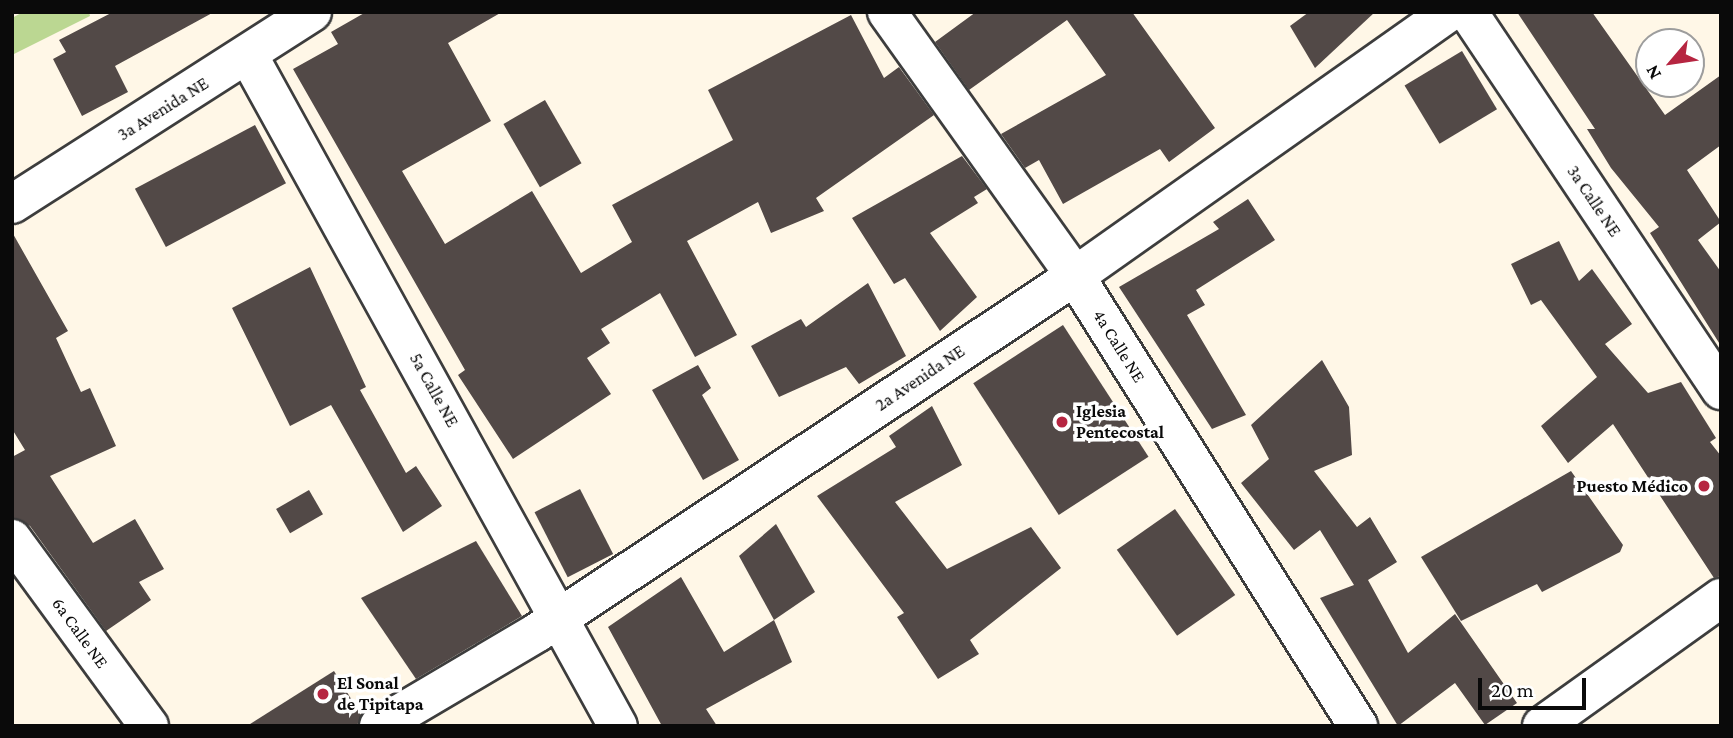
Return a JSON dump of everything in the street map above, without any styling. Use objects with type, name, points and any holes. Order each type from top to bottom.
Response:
[{"type":"street","name":"3a Avenida NE","points":[[12,204],[312,12]]},
{"type":"street","name":"4a Calle NE","points":[[887,12],[1075,276],[1358,726]]},
{"type":"street","name":"2a Avenida NE","points":[[379,726],[555,620],[1075,276],[1449,12]]},
{"type":"street","name":"3a Calle NE","points":[[1468,12],[1721,390]]},
{"type":"street","name":"5a Calle NE","points":[[248,55],[555,620],[618,726]]},
{"type":"street","name":"6a Calle NE","points":[[12,539],[149,726]]},
{"type":"street","points":[[1542,726],[1721,598]]},
{"type":"green space","points":[[23,12],[89,12],[90,16],[12,55],[12,18]]},
{"type":"building","points":[[113,12],[214,12],[115,66],[128,92],[82,116],[53,59],[66,52],[59,40]]},
{"type":"building","points":[[366,12],[502,12],[448,43],[491,121],[402,171],[445,244],[532,191],[581,273],[632,242],[612,205],[733,140],[708,90],[851,15],[884,78],[899,67],[934,115],[816,198],[824,211],[771,233],[758,202],[687,241],[737,335],[695,357],[660,293],[601,329],[610,343],[587,358],[611,394],[513,459],[458,375],[465,370],[293,69],[338,44],[331,32]]},
{"type":"building","points":[[976,12],[1132,12],[1215,128],[1169,162],[1160,149],[1063,204],[1039,160],[1025,168],[1001,134],[1106,75],[1067,20],[969,90],[935,42]]},
{"type":"building","points":[[1309,12],[1375,12],[1315,68],[1290,26]]},
{"type":"building","points":[[1517,12],[1592,12],[1635,73],[1635,98],[1653,98],[1665,115],[1689,98],[1705,98],[1705,86],[1721,75],[1721,145],[1687,170],[1721,222],[1698,240],[1721,272],[1721,346],[1650,233],[1659,227],[1611,168],[1587,129],[1595,129]]},
{"type":"building","points":[[1462,51],[1497,109],[1440,144],[1405,86]]},
{"type":"building","points":[[545,100],[582,163],[540,187],[503,124]]},
{"type":"building","points":[[255,125],[286,183],[166,247],[135,189]]},
{"type":"building","points":[[962,156],[987,189],[974,197],[978,203],[930,233],[977,297],[940,331],[905,278],[894,284],[852,218]]},
{"type":"building","points":[[1248,199],[1275,240],[1196,290],[1205,305],[1187,315],[1246,415],[1212,429],[1119,287],[1219,229],[1213,222]]},
{"type":"building","points":[[12,232],[68,331],[56,338],[81,392],[90,388],[116,446],[50,476],[93,543],[135,519],[164,569],[139,582],[151,600],[106,631],[30,526],[12,518],[12,457],[25,450],[12,429]]},
{"type":"building","points":[[1559,241],[1579,281],[1592,269],[1632,324],[1605,344],[1648,393],[1681,382],[1716,438],[1710,442],[1721,456],[1721,576],[1714,578],[1613,424],[1568,463],[1541,426],[1597,377],[1541,300],[1531,305],[1511,264]]},
{"type":"building","points":[[310,267],[366,387],[360,390],[406,473],[416,466],[442,506],[403,532],[331,405],[290,426],[232,308]]},
{"type":"building","points":[[868,283],[906,356],[859,384],[846,367],[779,397],[751,346],[801,319],[806,327]]},
{"type":"building","name":"Iglesia Pentecostal","points":[[1063,325],[1149,457],[1059,515],[973,383]]},
{"type":"building","points":[[1322,360],[1349,407],[1352,455],[1314,471],[1357,527],[1370,517],[1397,562],[1368,580],[1408,653],[1455,614],[1517,703],[1485,725],[1455,683],[1398,726],[1320,598],[1354,585],[1320,530],[1294,550],[1241,483],[1269,459],[1251,425]]},
{"type":"building","points":[[698,365],[711,388],[702,395],[739,460],[703,480],[652,390]]},
{"type":"building","points":[[932,406],[962,465],[895,502],[947,569],[1031,527],[1061,568],[970,640],[979,654],[938,679],[897,617],[904,613],[817,496],[896,447],[889,436]]},
{"type":"building","points":[[1571,471],[1623,545],[1620,552],[1542,592],[1537,584],[1461,621],[1421,557]]},
{"type":"building","points":[[580,489],[613,554],[568,577],[535,512]]},
{"type":"building","points":[[309,490],[323,514],[290,533],[276,509]]},
{"type":"building","points":[[1175,509],[1235,595],[1177,636],[1117,550]]},
{"type":"building","points":[[776,524],[815,592],[774,620],[739,556]]},
{"type":"building","points":[[476,541],[522,616],[416,679],[361,598]]},
{"type":"building","points":[[681,577],[724,652],[774,620],[792,662],[706,709],[717,726],[662,726],[608,627]]},
{"type":"building","name":"El Sonal de Tipitapa","points":[[334,671],[361,715],[357,726],[247,726]]},
{"type":"place","name":"Iglesia Pentecostal","points":[[1062,422]]},
{"type":"place","name":"Puesto Médico","points":[[1704,486]]},
{"type":"place","name":"El Sonal de Tipitapa","points":[[323,694]]}]
